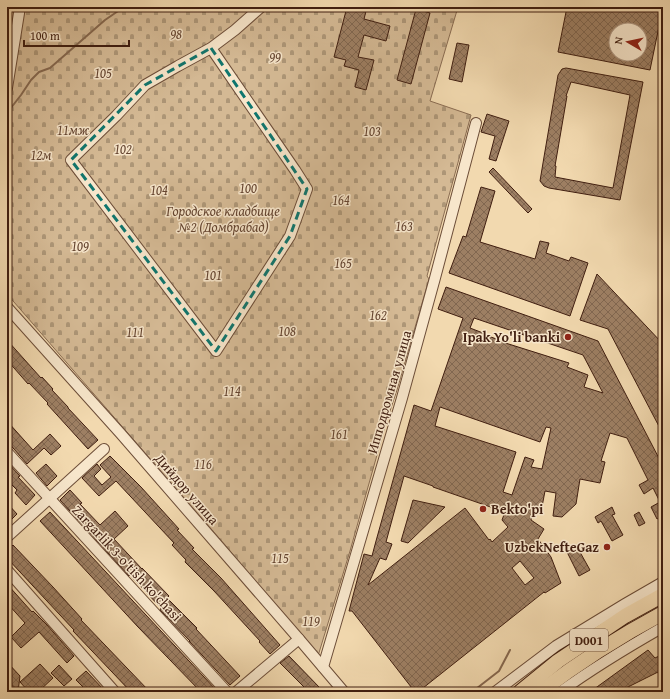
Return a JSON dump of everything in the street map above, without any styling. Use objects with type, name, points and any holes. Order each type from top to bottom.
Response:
[{"type":"highway","name":"D001","points":[[520,692],[558,661],[625,616],[663,596]]},
{"type":"highway","name":"D001","points":[[540,692],[566,672],[633,629],[663,613]]},
{"type":"highway","points":[[625,616],[633,629]]},
{"type":"street","points":[[7,88],[20,7]]},
{"type":"street","points":[[211,48],[296,170],[307,189],[290,236],[216,351],[71,160],[145,85],[211,48],[235,30],[261,7]]},
{"type":"street","name":"Ипподромная улица","points":[[323,667],[402,398],[476,123]]},
{"type":"street","name":"Дийдор улица","points":[[7,307],[121,434],[344,692]]},
{"type":"street","points":[[7,537],[104,449]]},
{"type":"street","name":"Zargarlik 3-o'tish ko'chasi","points":[[7,452],[227,692]]},
{"type":"street","points":[[7,570],[115,692]]},
{"type":"street","points":[[495,692],[556,646],[663,582]]},
{"type":"street","points":[[560,692],[634,643],[663,627]]},
{"type":"street","points":[[236,692],[299,639]]},
{"type":"highlighted area","points":[[211,48],[307,189],[290,236],[216,351],[71,160],[145,85]]},
{"type":"green space","name":"Городское кладбище №2 (Домбрабад)","points":[[24,7],[458,7],[430,101],[471,115],[427,276],[429,279],[318,656],[226,546],[7,294],[7,136],[10,118],[7,106]]},
{"type":"building","points":[[347,7],[361,7],[360,10],[366,11],[364,19],[390,26],[386,41],[364,35],[358,57],[374,60],[366,90],[355,87],[359,70],[344,66],[346,60],[334,57]]},
{"type":"building","points":[[567,7],[663,7],[650,70],[609,62],[648,62],[648,22],[608,22],[608,62],[558,52]]},
{"type":"building","points":[[416,9],[430,13],[411,84],[397,80]]},
{"type":"building","points":[[457,43],[469,45],[462,82],[449,79]]},
{"type":"building","points":[[566,68],[643,82],[620,200],[549,188],[544,186],[540,181],[558,75],[562,69]],"holes":[[[571,82],[630,95],[613,188],[555,177],[555,166],[566,96]]]},
{"type":"building","points":[[487,114],[509,121],[496,161],[489,159],[495,136],[481,132]]},
{"type":"building","points":[[493,168],[532,209],[528,213],[489,172]]},
{"type":"building","points":[[481,187],[495,191],[480,242],[535,259],[540,241],[549,243],[546,253],[569,261],[571,257],[588,263],[570,316],[449,273],[463,236],[466,237]]},
{"type":"building","points":[[597,274],[663,344],[663,434],[608,329],[580,320]]},
{"type":"building","name":"Bekto'pi","points":[[446,287],[598,341],[663,466],[663,516],[657,519],[651,507],[660,502],[653,488],[644,494],[639,485],[648,480],[627,438],[610,433],[601,461],[605,462],[600,483],[580,479],[576,504],[562,517],[553,516],[556,493],[545,491],[541,512],[533,511],[531,520],[544,529],[538,539],[551,557],[561,583],[545,593],[544,592],[418,692],[415,692],[352,611],[349,611],[364,554],[372,556],[414,405],[431,411],[463,318],[438,309]],"holes":[[[474,318],[583,355],[603,393],[584,387],[588,375],[567,367],[569,363],[499,341],[470,328]],[[440,407],[540,442],[546,427],[551,428],[542,469],[531,467],[534,460],[525,457],[512,495],[503,492],[516,452],[435,426]],[[404,476],[505,512],[502,520],[508,527],[492,542],[465,508],[368,585],[380,558],[386,560],[392,544],[386,542]],[[520,561],[534,578],[525,585],[512,568]]]},
{"type":"building","points":[[7,340],[98,440],[88,449],[47,404],[48,403],[29,383],[28,384],[7,360]]},
{"type":"building","points":[[7,421],[33,450],[50,434],[61,446],[51,455],[44,448],[27,464],[7,441]]},
{"type":"building","points":[[110,456],[141,487],[179,529],[177,530],[194,548],[192,549],[221,578],[280,645],[270,654],[214,591],[185,562],[186,560],[172,545],[174,543],[116,481],[99,496],[82,478],[97,464],[101,469],[94,476],[102,485],[111,477],[100,465]]},
{"type":"building","points":[[7,462],[20,476],[18,477],[35,495],[26,505],[15,493],[17,490],[7,480]]},
{"type":"building","points":[[46,464],[57,476],[47,486],[36,473]]},
{"type":"building","points":[[70,490],[82,503],[80,504],[100,525],[115,511],[128,526],[114,539],[169,596],[167,598],[197,628],[196,629],[240,676],[230,685],[160,610],[161,608],[130,575],[128,575],[60,500]]},
{"type":"building","points":[[413,500],[445,507],[408,543],[401,541]]},
{"type":"building","points":[[7,503],[17,514],[7,524]]},
{"type":"building","points":[[612,507],[615,514],[612,515],[623,535],[612,541],[601,521],[598,523],[595,517]]},
{"type":"building","points":[[50,512],[218,692],[201,692],[138,627],[40,521]]},
{"type":"building","points":[[639,512],[645,523],[639,526],[634,515]]},
{"type":"building","points":[[13,545],[53,587],[82,619],[81,620],[150,692],[131,692],[73,631],[74,630],[7,558],[7,551]]},
{"type":"building","points":[[576,545],[590,570],[579,576],[566,550]]},
{"type":"building","points":[[7,584],[32,612],[33,611],[47,625],[74,656],[67,663],[39,632],[21,648],[11,637],[25,623],[7,603]]},
{"type":"building","points":[[648,650],[655,658],[663,654],[663,683],[661,683],[658,672],[618,692],[590,692]]},
{"type":"building","points":[[289,656],[320,688],[315,692],[309,692],[280,663]]},
{"type":"building","points":[[7,662],[20,676],[18,692],[7,680]]},
{"type":"building","points":[[40,664],[53,678],[38,692],[29,692],[20,682]]},
{"type":"building","points":[[59,665],[72,679],[64,686],[51,673]]},
{"type":"building","points":[[86,671],[106,692],[88,692],[76,680]]},
{"type":"waterway","points":[[7,113],[31,80],[39,72],[50,68],[105,20],[124,7]]},
{"type":"waterway","points":[[472,692],[499,671],[510,650]]},
{"type":"place","name":"Ipak Yo'li banki","points":[[568,337]]},
{"type":"place","name":"Bekto'pi","points":[[483,509]]},
{"type":"place","name":"UzbekNefteGaz","points":[[607,547]]},
{"type":"park label","name":"98","points":[[176,34]]},
{"type":"park label","name":"99","points":[[275,57]]},
{"type":"park label","name":"105","points":[[103,73]]},
{"type":"park label","name":"11мж","points":[[73,130]]},
{"type":"park label","name":"103","points":[[372,131]]},
{"type":"park label","name":"102","points":[[123,149]]},
{"type":"park label","name":"12м","points":[[41,155]]},
{"type":"park label","name":"100","points":[[248,188]]},
{"type":"park label","name":"104","points":[[159,190]]},
{"type":"park label","name":"164","points":[[341,200]]},
{"type":"park label","name":"163","points":[[404,226]]},
{"type":"park label","name":"109","points":[[80,246]]},
{"type":"park label","name":"165","points":[[343,263]]},
{"type":"park label","name":"101","points":[[213,275]]},
{"type":"park label","name":"162","points":[[378,315]]},
{"type":"park label","name":"108","points":[[287,331]]},
{"type":"park label","name":"111","points":[[135,332]]},
{"type":"park label","name":"114","points":[[232,391]]},
{"type":"park label","name":"161","points":[[339,434]]},
{"type":"park label","name":"116","points":[[203,464]]},
{"type":"park label","name":"115","points":[[280,558]]},
{"type":"park label","name":"119","points":[[311,621]]}]
